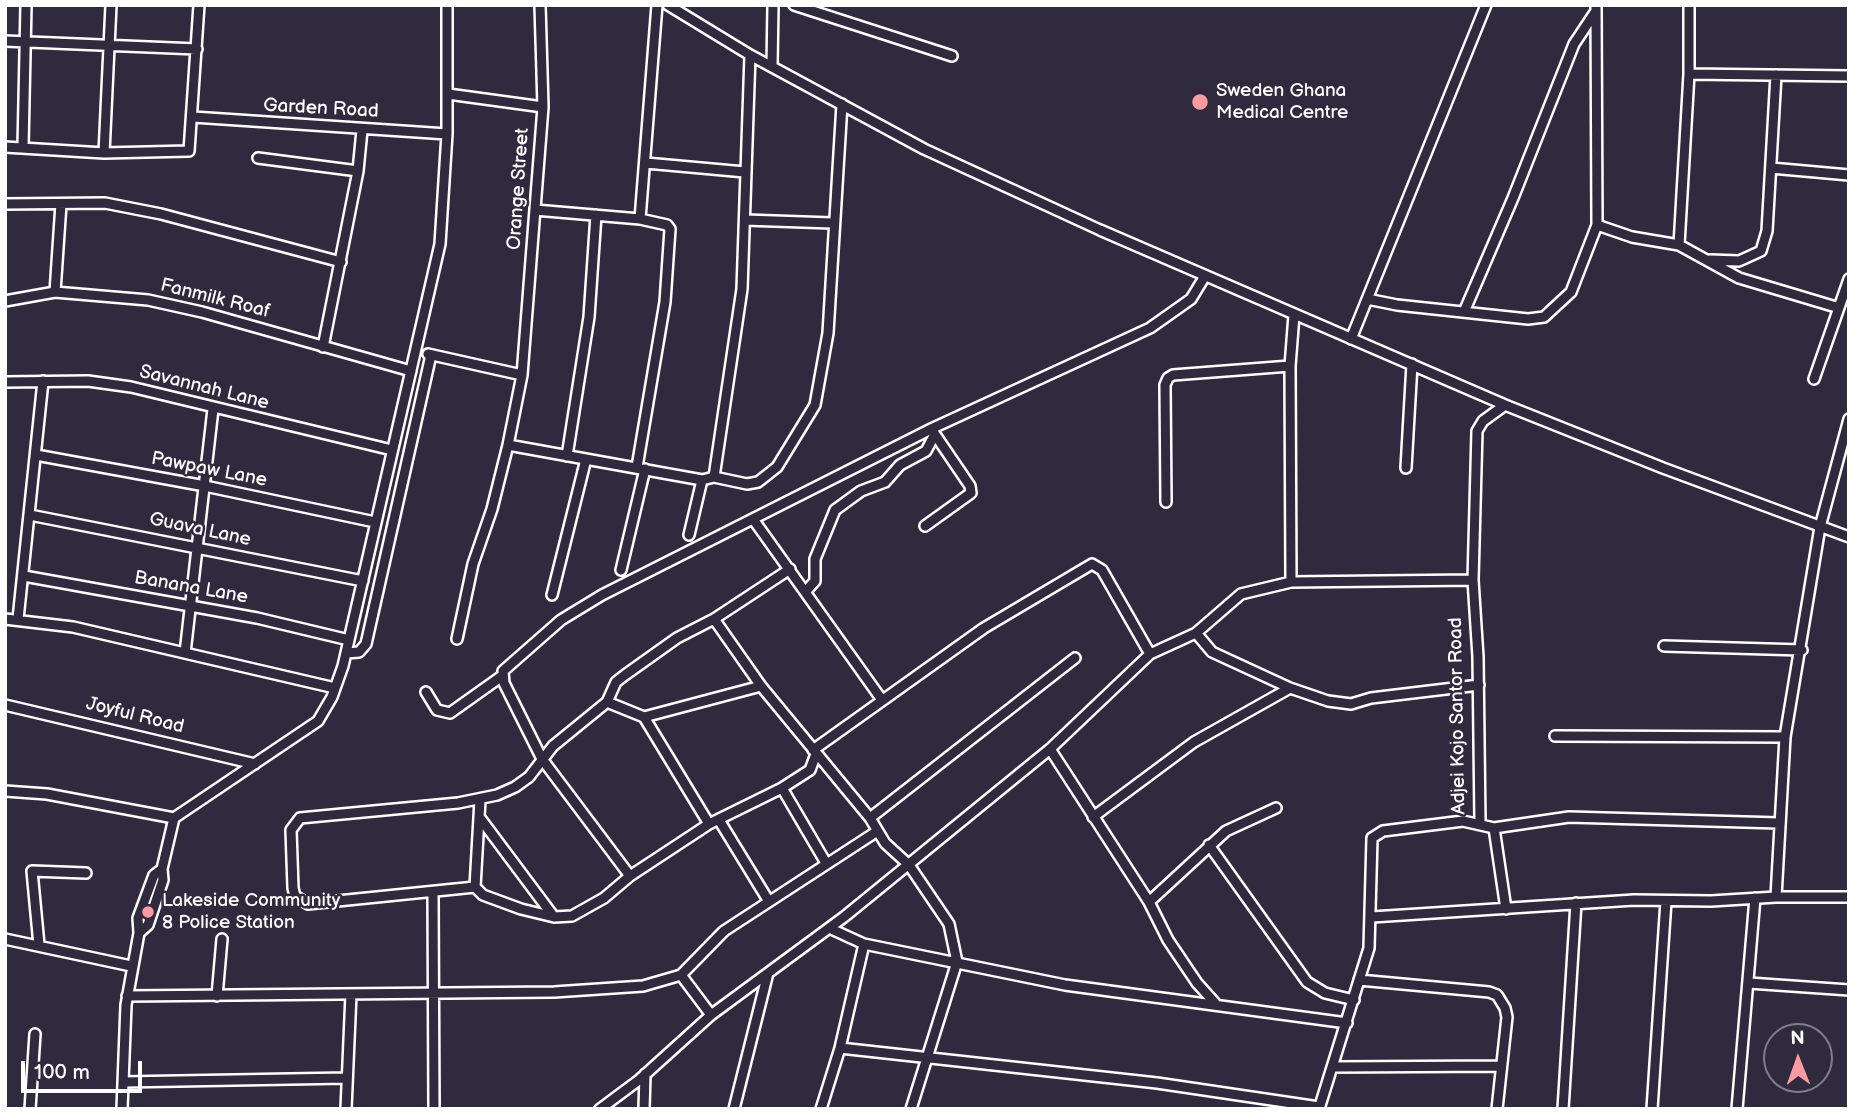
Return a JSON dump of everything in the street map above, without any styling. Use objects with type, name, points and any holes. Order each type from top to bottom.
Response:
[{"type":"street","points":[[23,147],[26,5]]},
{"type":"street","points":[[104,153],[111,5]]},
{"type":"street","points":[[5,147],[104,153],[189,151],[200,5]]},
{"type":"street","points":[[122,1109],[127,996],[139,933],[138,918],[154,875],[162,869],[174,818],[318,721],[335,688],[346,653],[440,244],[447,134],[447,5]]},
{"type":"street","name":"Orange Street","points":[[457,639],[473,564],[492,509],[508,445],[522,375],[543,107],[540,5]]},
{"type":"street","points":[[639,219],[646,163],[657,5]]},
{"type":"street","points":[[668,5],[751,55],[924,149],[1205,276],[1505,405],[1849,537]]},
{"type":"street","points":[[772,5],[772,66]]},
{"type":"street","points":[[794,5],[813,8],[952,57]]},
{"type":"street","points":[[1351,339],[1486,5]]},
{"type":"street","points":[[1679,245],[1689,74],[1689,5]]},
{"type":"street","points":[[1367,299],[1528,319],[1544,317],[1571,292],[1597,225],[1596,8]]},
{"type":"street","points":[[1464,312],[1574,44],[1596,8]]},
{"type":"street","points":[[5,41],[197,49]]},
{"type":"street","points":[[714,477],[742,289],[751,55]]},
{"type":"street","points":[[1689,74],[1849,76]]},
{"type":"street","points":[[1706,260],[1739,261],[1761,251],[1767,231],[1776,75]]},
{"type":"street","points":[[448,94],[543,107]]},
{"type":"street","points":[[508,445],[702,480],[714,477],[747,484],[758,482],[776,467],[815,405],[828,333],[832,223],[842,104]]},
{"type":"street","name":"Garden Road","points":[[193,117],[447,134]]},
{"type":"street","points":[[323,347],[358,170],[362,130]]},
{"type":"street","points":[[258,158],[358,170]]},
{"type":"street","points":[[646,163],[745,172]]},
{"type":"street","points":[[1772,168],[1849,175]]},
{"type":"street","points":[[5,204],[105,203],[161,214],[341,262]]},
{"type":"street","points":[[55,292],[61,204]]},
{"type":"street","points":[[536,210],[639,219],[667,225],[670,229],[665,302],[641,468],[621,570]]},
{"type":"street","points":[[567,456],[589,317],[596,215]]},
{"type":"street","points":[[745,220],[832,223]]},
{"type":"street","points":[[1597,225],[1632,237],[1679,245],[1739,278],[1836,307]]},
{"type":"street","points":[[426,692],[437,710],[450,713],[502,676],[503,671],[561,620],[753,519],[1150,328],[1172,316],[1191,299],[1205,276]]},
{"type":"street","points":[[1814,379],[1836,307],[1849,279]]},
{"type":"street","name":"Fanmilk Roaf","points":[[5,301],[55,292],[148,300],[202,312],[411,371]]},
{"type":"street","points":[[1292,582],[1290,366],[1294,315]]},
{"type":"street","points":[[417,352],[522,375]]},
{"type":"street","points":[[346,653],[359,652],[366,644],[432,355]]},
{"type":"street","points":[[1406,468],[1412,365]]},
{"type":"street","points":[[1166,502],[1165,385],[1168,378],[1172,375],[1290,366]]},
{"type":"street","points":[[18,619],[43,381]]},
{"type":"street","name":"Savannah Lane","points":[[5,382],[88,381],[131,387],[393,450]]},
{"type":"street","name":"Adjei Kojo Santor Road","points":[[1319,1108],[1369,948],[1372,917],[1372,838],[1383,831],[1463,821],[1480,822],[1479,685],[1473,580],[1477,431],[1483,421],[1505,405]]},
{"type":"street","points":[[185,653],[214,409]]},
{"type":"street","points":[[1776,897],[1785,737],[1802,650],[1820,527],[1849,419]]},
{"type":"street","points":[[925,526],[971,493],[970,486],[934,432]]},
{"type":"street","points":[[806,591],[815,581],[816,558],[835,510],[861,491],[885,482],[900,465],[926,451],[934,432]]},
{"type":"street","name":"Pawpaw Lane","points":[[36,455],[205,486],[375,522]]},
{"type":"street","points":[[552,595],[586,459]]},
{"type":"street","points":[[688,535],[702,480]]},
{"type":"street","name":"Guava Lane","points":[[30,515],[363,581]]},
{"type":"street","points":[[753,519],[882,700]]},
{"type":"street","points":[[790,569],[714,620],[677,638],[616,682],[607,702],[542,758],[529,778],[515,787],[480,800],[300,818],[291,830],[293,887],[300,901],[308,904],[475,887],[494,899],[554,917],[585,911],[630,876],[709,824],[782,788],[810,770],[815,752],[882,700],[984,628],[1092,564],[1102,570],[1150,654]]},
{"type":"street","name":"Banana Lane","points":[[24,576],[190,605],[349,640]]},
{"type":"street","points":[[600,1109],[645,1074],[711,1015],[829,928],[1050,749],[1150,654],[1196,632],[1224,612],[1241,594],[1292,582],[1473,580]]},
{"type":"street","points":[[5,619],[73,627],[335,688]]},
{"type":"street","points":[[714,620],[761,686],[870,818],[876,832],[909,865],[945,917],[957,962],[911,1109]]},
{"type":"street","points":[[1196,632],[1212,652],[1290,688],[1328,701],[1351,705],[1371,698],[1479,685]]},
{"type":"street","points":[[1664,646],[1802,650]]},
{"type":"street","points":[[870,818],[1075,658]]},
{"type":"street","points":[[502,676],[542,758],[630,876]]},
{"type":"street","points":[[643,717],[761,686]]},
{"type":"street","points":[[1093,817],[1195,742],[1290,688]]},
{"type":"street","points":[[607,702],[643,717],[709,824]]},
{"type":"street","name":"Joyful Road","points":[[5,705],[255,764]]},
{"type":"street","points":[[1555,736],[1785,737]]},
{"type":"street","points":[[1050,749],[1149,902],[1168,940],[1197,983],[1215,1003]]},
{"type":"street","points":[[782,788],[826,863]]},
{"type":"street","points":[[5,791],[47,794],[174,818]]},
{"type":"street","points":[[475,887],[480,800]]},
{"type":"street","points":[[1149,902],[1209,845],[1246,819],[1276,808]]},
{"type":"street","points":[[1480,822],[1494,828],[1569,817],[1779,823]]},
{"type":"street","points":[[480,818],[554,917]]},
{"type":"street","points":[[719,820],[768,900]]},
{"type":"street","points":[[1494,828],[1506,909]]},
{"type":"street","points":[[127,996],[605,990],[643,986],[681,975],[724,931],[876,832]]},
{"type":"street","points":[[1209,845],[1307,982],[1325,993],[1354,1000]]},
{"type":"street","points":[[39,945],[32,871],[86,873]]},
{"type":"street","points":[[433,892],[434,1109]]},
{"type":"street","points":[[1372,917],[1576,903],[1849,897]]},
{"type":"street","points":[[1737,1109],[1755,898]]},
{"type":"street","points":[[1652,1109],[1666,901]]},
{"type":"street","points":[[1563,1109],[1576,903]]},
{"type":"street","points":[[829,928],[864,944],[1065,985],[1215,1003],[1347,1023]]},
{"type":"street","points":[[5,939],[131,966]]},
{"type":"street","points":[[217,996],[222,939]]},
{"type":"street","points":[[821,1109],[840,1048],[864,944]]},
{"type":"street","points":[[734,1109],[768,973]]},
{"type":"street","points":[[681,975],[711,1015]]},
{"type":"street","points":[[1359,980],[1489,992],[1497,996],[1507,1017],[1497,1109]]},
{"type":"street","points":[[1748,984],[1849,990]]},
{"type":"street","points":[[346,1109],[351,994]]},
{"type":"street","points":[[30,1109],[35,1034]]},
{"type":"street","points":[[840,1048],[1157,1083],[1319,1108]]},
{"type":"street","points":[[1334,1067],[1501,1066]]},
{"type":"street","points":[[644,1109],[645,1074]]},
{"type":"street","points":[[123,1082],[346,1078]]},
{"type":"place","name":"Sweden Ghana Medical Centre","points":[[1200,102]]},
{"type":"place","name":"Lakeside Community 8 Police Station","points":[[148,912]]}]
